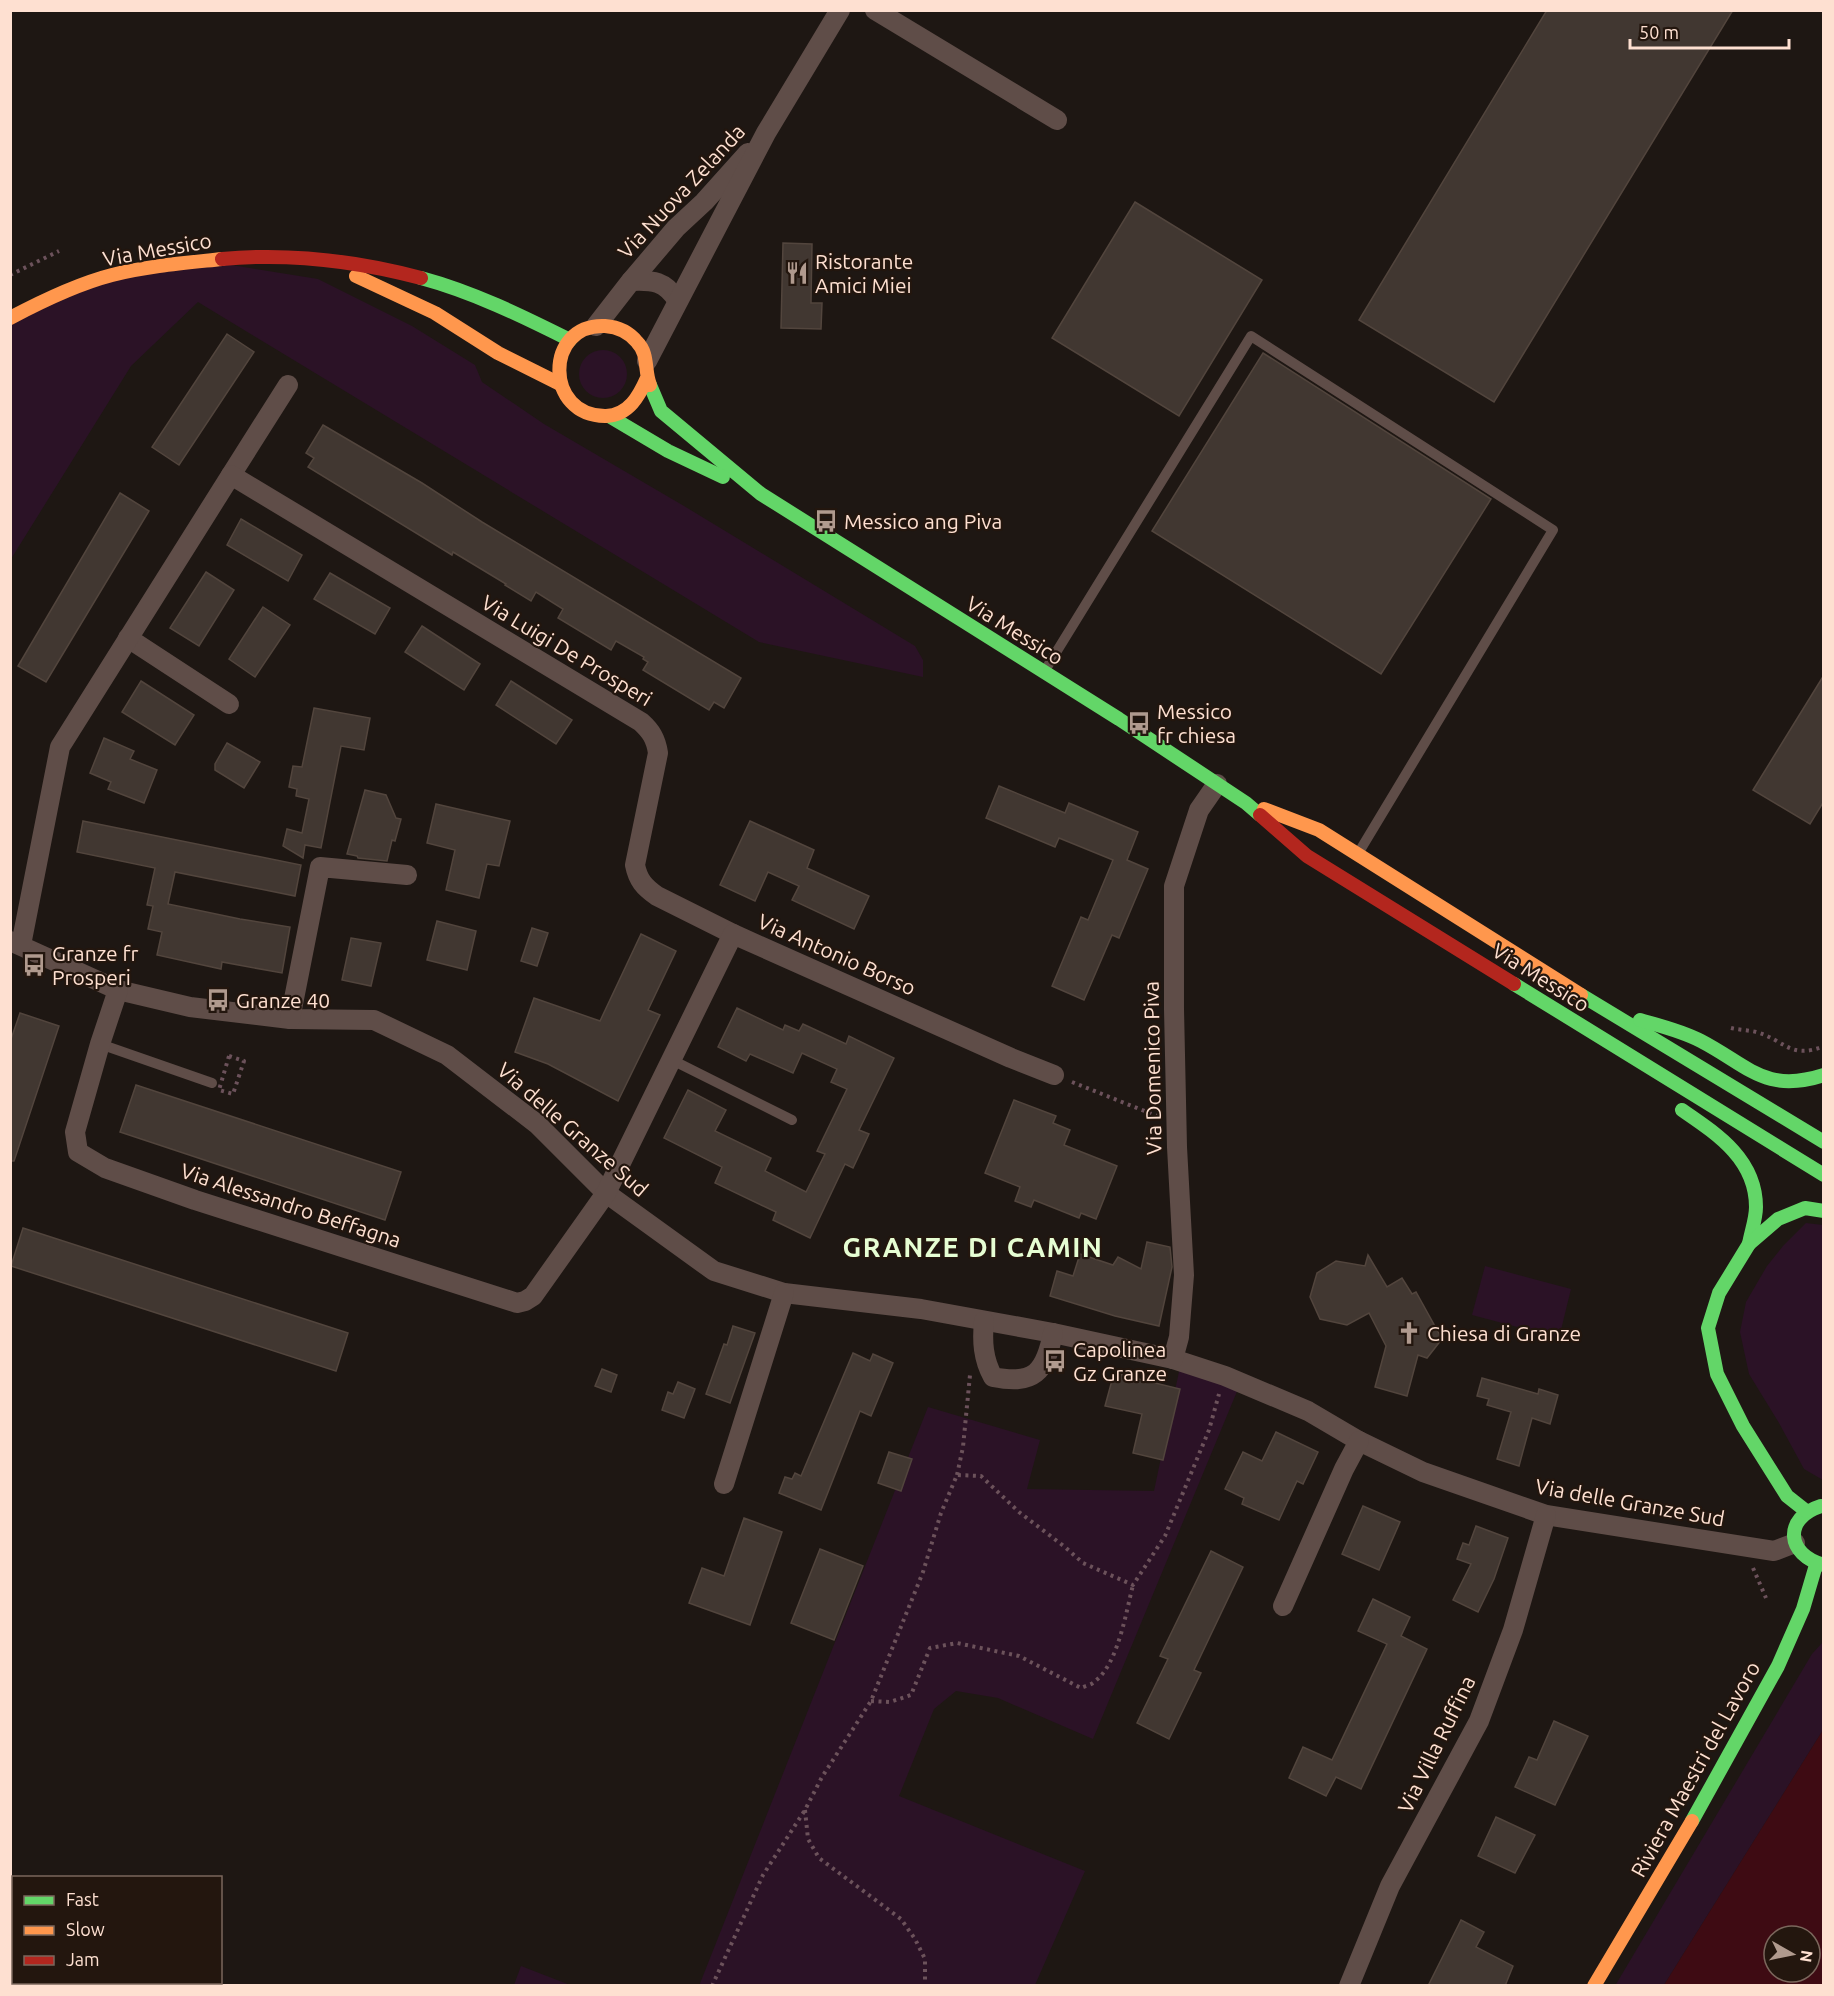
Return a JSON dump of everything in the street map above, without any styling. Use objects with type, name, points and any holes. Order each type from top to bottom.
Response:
[{"type":"street","name":"Via Nuova Zelanda","points":[[647,370],[677,300],[707,249],[766,134],[840,10]]},
{"type":"street","points":[[875,10],[1057,120]]},
{"type":"street","name":"Via Nuova Zelanda","points":[[596,326],[676,228],[704,202],[766,134]]},
{"type":"street","name":"Via Messico","points":[[10,318],[50,298],[111,275],[181,263],[242,257],[319,259],[410,275],[444,284],[521,315],[570,340]]},
{"type":"street","name":"Via Messico","points":[[319,259],[435,313],[498,353],[560,384],[567,398],[581,410],[593,415],[609,416],[668,451],[761,494],[1044,672],[1246,803],[1307,856],[1824,1174]]},
{"type":"street","name":"Via Nuova Zelanda","points":[[631,281],[649,280],[669,288],[677,300]]},
{"type":"street","points":[[560,384],[558,368],[565,345],[582,330],[596,326]]},
{"type":"street","name":"Via Messico","points":[[596,326],[615,327],[629,334],[639,343],[661,411],[761,494]]},
{"type":"street","points":[[609,416],[627,408],[638,398],[647,370]]},
{"type":"street","points":[[16,943],[60,747],[288,386]]},
{"type":"street","name":"Via Luigi De Prosperi","points":[[231,476],[641,722],[650,730],[656,741],[657,753],[635,865],[638,879],[647,890],[657,896],[734,934]]},
{"type":"street","points":[[128,638],[229,704]]},
{"type":"street","name":"Via Domenico Piva","points":[[1173,1359],[1179,1337],[1184,1275],[1174,1009],[1174,886],[1199,810],[1217,784]]},
{"type":"street","name":"Via Messico","points":[[1246,803],[1319,830],[1604,1010],[1824,1142]]},
{"type":"street","points":[[290,1019],[320,867],[407,875]]},
{"type":"street","name":"Via Antonio Borso","points":[[606,1193],[734,934],[1054,1075]]},
{"type":"street","name":"Via delle Granze Sud","points":[[16,943],[118,990],[190,1007],[290,1019],[374,1020],[447,1055],[537,1124],[606,1193],[714,1271],[784,1293],[921,1309],[1053,1333],[1173,1359],[1225,1377],[1308,1411],[1359,1441],[1422,1472],[1546,1515],[1774,1551],[1795,1543]]},
{"type":"street","name":"Via Alessandro Beffagna","points":[[118,990],[75,1132],[78,1152],[105,1168],[195,1200],[517,1303],[533,1296],[606,1193]]},
{"type":"street","points":[[1604,1010],[1686,1033],[1760,1076],[1787,1083],[1812,1080],[1824,1074]]},
{"type":"street","points":[[1647,1067],[1680,1109],[1724,1138],[1744,1162],[1753,1180],[1756,1208],[1749,1244]]},
{"type":"street","points":[[1806,1512],[1783,1491],[1743,1426],[1718,1374],[1708,1328],[1719,1293],[1749,1244],[1778,1220],[1805,1208],[1824,1211]]},
{"type":"street","points":[[724,1484],[784,1293]]},
{"type":"street","points":[[984,1321],[983,1347],[987,1366],[993,1377],[1012,1380],[1030,1378],[1049,1354],[1053,1333]]},
{"type":"street","points":[[1283,1606],[1344,1469],[1359,1441]]},
{"type":"street","points":[[1820,1565],[1806,1560],[1799,1552],[1795,1543],[1794,1531],[1798,1520],[1806,1512],[1824,1506]]},
{"type":"street","name":"Via Villa Ruffina","points":[[1349,1986],[1390,1886],[1479,1721],[1513,1630],[1546,1515]]},
{"type":"street","name":"Riviera Maestri del Lavoro","points":[[1594,1986],[1711,1788],[1778,1666],[1820,1565]]},
{"type":"lane","points":[[1044,672],[1251,336],[1553,530],[1358,854]]},
{"type":"lane","points":[[100,1044],[212,1083]]},
{"type":"lane","points":[[672,1060],[792,1120]]},
{"type":"path","points":[[10,275],[59,251]]},
{"type":"path","points":[[1722,1027],[1756,1032],[1791,1049],[1808,1053],[1824,1046]]},
{"type":"path","points":[[230,1056],[244,1061],[233,1094],[219,1090],[230,1056]]},
{"type":"path","points":[[1054,1075],[1178,1124]]},
{"type":"path","points":[[712,1986],[763,1875],[871,1701],[957,1475],[973,1359],[983,1347]]},
{"type":"path","points":[[871,1701],[890,1702],[910,1695],[930,1647],[957,1643],[1019,1656],[1081,1688],[1094,1683],[1108,1665],[1120,1635],[1133,1585],[1165,1536],[1209,1430],[1225,1377]]},
{"type":"path","points":[[957,1475],[981,1476],[1019,1512],[1083,1563],[1133,1585]]},
{"type":"path","points":[[805,1810],[808,1839],[819,1858],[901,1919],[915,1939],[925,1959],[926,1986]]},
{"type":"shaded area","points":[[182,257],[318,279],[412,326],[475,365],[482,382],[544,424],[915,646],[923,660],[923,677],[759,642],[198,302],[131,366],[11,559],[11,315]]},
{"type":"shaded area","points":[[598,350],[608,350],[623,360],[627,374],[623,388],[617,394],[608,398],[598,398],[583,388],[579,379],[579,369],[589,354]]},
{"type":"shaded area","points":[[1806,1223],[1823,1225],[1823,1480],[1804,1469],[1749,1374],[1740,1332],[1746,1302],[1767,1266]]},
{"type":"shaded area","points":[[1485,1266],[1571,1289],[1559,1338],[1472,1315]]},
{"type":"shaded area","points":[[1181,1362],[1238,1389],[1093,1739],[998,1698],[956,1691],[934,1709],[899,1796],[1085,1871],[1035,1985],[699,1986],[928,1407],[1040,1440],[1027,1489],[1154,1491]]},
{"type":"shaded area","points":[[1823,1642],[1823,1730],[1664,1985],[1615,1986],[1812,1654]]},
{"type":"shaded area","points":[[1823,1730],[1823,1985],[1664,1985]]},
{"type":"shaded area","points":[[521,1966],[570,1985],[514,1985]]},
{"type":"building","points":[[1547,10],[1733,10],[1494,402],[1359,320]]},
{"type":"building","points":[[1135,202],[1262,280],[1179,416],[1052,338]]},
{"type":"building","name":"Ristorante Amici Miei","points":[[783,243],[812,244],[811,303],[822,303],[821,329],[781,328]]},
{"type":"building","points":[[227,334],[254,352],[179,465],[152,447]]},
{"type":"building","points":[[1263,353],[1491,499],[1381,674],[1152,531]]},
{"type":"building","points":[[323,425],[741,678],[724,708],[714,702],[709,710],[643,670],[648,662],[643,659],[644,657],[616,641],[611,650],[558,618],[563,609],[536,592],[531,601],[453,552],[452,555],[308,467],[314,458],[306,453]]},
{"type":"building","points":[[120,493],[149,511],[46,682],[18,666]]},
{"type":"building","points":[[241,519],[302,555],[288,581],[227,545]]},
{"type":"building","points":[[206,572],[234,590],[199,646],[170,628]]},
{"type":"building","points":[[330,573],[390,608],[375,634],[314,599]]},
{"type":"building","points":[[263,607],[290,625],[255,677],[229,659]]},
{"type":"building","points":[[422,626],[480,664],[464,690],[405,652]]},
{"type":"building","points":[[1824,675],[1824,801],[1810,824],[1753,790]]},
{"type":"building","points":[[141,681],[194,715],[175,745],[122,712]]},
{"type":"building","points":[[511,681],[572,720],[556,744],[496,705]]},
{"type":"building","points":[[314,708],[370,718],[364,750],[341,746],[321,848],[305,845],[303,858],[283,846],[287,829],[302,833],[309,799],[296,796],[297,789],[289,787],[293,766],[302,767]]},
{"type":"building","points":[[104,738],[134,751],[130,759],[157,770],[144,803],[108,789],[111,782],[90,773]]},
{"type":"building","points":[[227,743],[260,762],[244,788],[215,770],[215,764]]},
{"type":"building","points":[[999,786],[1065,813],[1069,803],[1138,832],[1127,860],[1148,869],[1119,938],[1112,935],[1084,1000],[1052,986],[1081,917],[1088,920],[1113,860],[1059,838],[1055,847],[986,818]]},
{"type":"building","points":[[365,790],[386,795],[396,818],[401,819],[395,841],[392,840],[387,861],[358,858],[347,854]]},
{"type":"building","points":[[436,804],[510,821],[499,866],[487,864],[479,898],[446,890],[455,850],[427,843]]},
{"type":"building","points":[[83,821],[301,865],[295,896],[175,872],[168,904],[290,927],[282,973],[222,962],[221,969],[157,955],[162,932],[148,929],[153,906],[147,905],[155,868],[77,852]]},
{"type":"building","points":[[750,821],[814,850],[807,868],[869,896],[854,929],[792,900],[799,886],[768,872],[755,901],[720,885]]},
{"type":"building","points":[[437,921],[476,931],[467,970],[427,960]]},
{"type":"building","points":[[532,928],[548,933],[537,966],[521,961]]},
{"type":"building","points":[[641,934],[676,951],[648,1010],[660,1015],[618,1101],[548,1064],[515,1052],[534,998],[600,1021]]},
{"type":"building","points":[[351,938],[381,943],[371,986],[342,980]]},
{"type":"building","points":[[737,1008],[783,1030],[785,1025],[799,1031],[803,1024],[846,1044],[849,1036],[894,1058],[859,1130],[869,1134],[853,1168],[845,1164],[810,1238],[773,1220],[776,1212],[715,1183],[722,1167],[664,1138],[688,1090],[726,1110],[715,1131],[771,1158],[765,1171],[806,1192],[825,1154],[817,1151],[847,1089],[831,1082],[837,1069],[802,1053],[793,1073],[750,1054],[746,1061],[718,1047]]},
{"type":"building","points":[[20,1013],[59,1026],[14,1161],[10,1161],[10,1042]]},
{"type":"building","points":[[136,1085],[401,1172],[385,1220],[120,1132]]},
{"type":"building","points":[[1014,1100],[1056,1116],[1053,1123],[1070,1130],[1064,1145],[1117,1166],[1096,1219],[1081,1213],[1079,1218],[1034,1200],[1031,1207],[1015,1201],[1020,1187],[985,1173]]},
{"type":"building","points":[[23,1228],[348,1333],[336,1371],[11,1266]]},
{"type":"building","points":[[1147,1242],[1170,1247],[1172,1267],[1159,1326],[1115,1316],[1050,1296],[1057,1271],[1073,1276],[1080,1254],[1113,1265],[1118,1257],[1141,1269]]},
{"type":"building","name":"Chiesa di Granze","points":[[1368,1255],[1387,1287],[1402,1278],[1412,1294],[1416,1292],[1442,1339],[1427,1358],[1418,1355],[1407,1396],[1375,1387],[1386,1346],[1369,1313],[1347,1325],[1320,1319],[1310,1297],[1317,1273],[1336,1261],[1365,1266]]},
{"type":"building","points":[[733,1326],[755,1333],[730,1403],[706,1394]]},
{"type":"building","points":[[853,1353],[870,1361],[873,1354],[893,1363],[871,1416],[860,1411],[821,1510],[779,1493],[785,1477],[792,1479],[795,1473],[801,1476]]},
{"type":"building","points":[[602,1369],[617,1375],[611,1392],[595,1386]]},
{"type":"building","points":[[1114,1373],[1180,1389],[1163,1460],[1133,1453],[1142,1414],[1105,1406]]},
{"type":"building","points":[[1482,1378],[1538,1394],[1539,1389],[1558,1395],[1550,1424],[1532,1418],[1519,1466],[1497,1459],[1511,1412],[1487,1405],[1489,1399],[1477,1396]]},
{"type":"building","points":[[678,1382],[695,1389],[684,1418],[662,1410],[668,1392],[673,1394]]},
{"type":"building","points":[[1276,1432],[1318,1452],[1303,1484],[1297,1481],[1279,1520],[1242,1504],[1244,1498],[1225,1489],[1243,1452],[1262,1461]]},
{"type":"building","points":[[889,1452],[912,1459],[901,1491],[878,1483]]},
{"type":"building","points":[[1363,1506],[1400,1522],[1379,1570],[1342,1554]]},
{"type":"building","points":[[744,1518],[782,1532],[750,1625],[689,1603],[702,1568],[724,1576]]},
{"type":"building","points":[[1476,1526],[1508,1538],[1494,1579],[1478,1612],[1453,1600],[1471,1564],[1457,1559],[1463,1543],[1469,1545]]},
{"type":"building","points":[[820,1549],[863,1566],[834,1640],[791,1623]]},
{"type":"building","points":[[1211,1551],[1243,1567],[1194,1670],[1201,1673],[1169,1739],[1137,1723],[1168,1659],[1160,1656]]},
{"type":"building","points":[[1373,1599],[1410,1617],[1401,1636],[1427,1649],[1361,1789],[1336,1777],[1326,1796],[1289,1778],[1303,1747],[1332,1760],[1387,1644],[1358,1631]]},
{"type":"building","points":[[1554,1721],[1588,1736],[1555,1805],[1515,1787],[1529,1757],[1537,1760]]},
{"type":"building","points":[[1496,1817],[1535,1835],[1515,1873],[1478,1856]]},
{"type":"building","points":[[1461,1920],[1484,1932],[1476,1947],[1513,1966],[1505,1986],[1428,1986]]},
{"type":"traffic: fast","points":[[421,278],[478,297],[570,340]]},
{"type":"traffic: fast","points":[[650,385],[661,411],[761,494],[1119,719],[1246,803],[1260,815]]},
{"type":"traffic: fast","points":[[609,416],[668,451],[723,477]]},
{"type":"traffic: fast","points":[[1514,984],[1824,1175]]},
{"type":"traffic: fast","points":[[1581,995],[1824,1142]]},
{"type":"traffic: fast","points":[[1640,1020],[1694,1037],[1745,1068],[1772,1079],[1804,1080],[1824,1075]]},
{"type":"traffic: fast","points":[[1682,1110],[1721,1139],[1742,1162],[1749,1175],[1756,1207],[1749,1244]]},
{"type":"traffic: fast","points":[[1806,1511],[1787,1496],[1743,1426],[1717,1374],[1708,1328],[1719,1293],[1749,1244],[1778,1219],[1805,1208],[1824,1211]]},
{"type":"traffic: fast","points":[[1821,1506],[1800,1519],[1795,1527],[1794,1536],[1796,1545],[1802,1553],[1811,1560],[1824,1565]]},
{"type":"traffic: fast","points":[[1692,1821],[1778,1666],[1803,1609],[1816,1565]]},
{"type":"traffic: slow","points":[[10,318],[86,283],[112,275],[153,267],[222,259]]},
{"type":"traffic: slow","points":[[356,276],[435,313],[498,353],[560,384]]},
{"type":"traffic: slow","points":[[647,378],[637,398],[621,412],[606,416],[586,412],[571,402],[562,387],[559,370],[562,353],[571,339],[585,329],[605,326],[619,329],[630,335],[641,347],[650,385]]},
{"type":"traffic: slow","points":[[1264,809],[1319,830],[1581,995]]},
{"type":"traffic: slow","points":[[1594,1986],[1692,1821]]},
{"type":"traffic: jam","points":[[222,259],[272,257],[322,260],[372,267],[421,278]]},
{"type":"traffic: jam","points":[[1260,815],[1307,856],[1514,984]]},
{"type":"place","name":"Ristorante Amici Miei","points":[[797,273]]},
{"type":"place","name":"Messico ang Piva","points":[[826,521]]},
{"type":"place","name":"Messico fr chiesa","points":[[1139,723]]},
{"type":"place","name":"Granze fr Prosperi","points":[[34,965]]},
{"type":"place","name":"Granze 40","points":[[218,1000]]},
{"type":"place","name":"Chiesa di Granze","points":[[1409,1333]]},
{"type":"place","name":"Capolinea Gz Granze","points":[[1055,1361]]},
{"type":"district","name":"GRANZE DI CAMIN","points":[[973,1247]]}]
